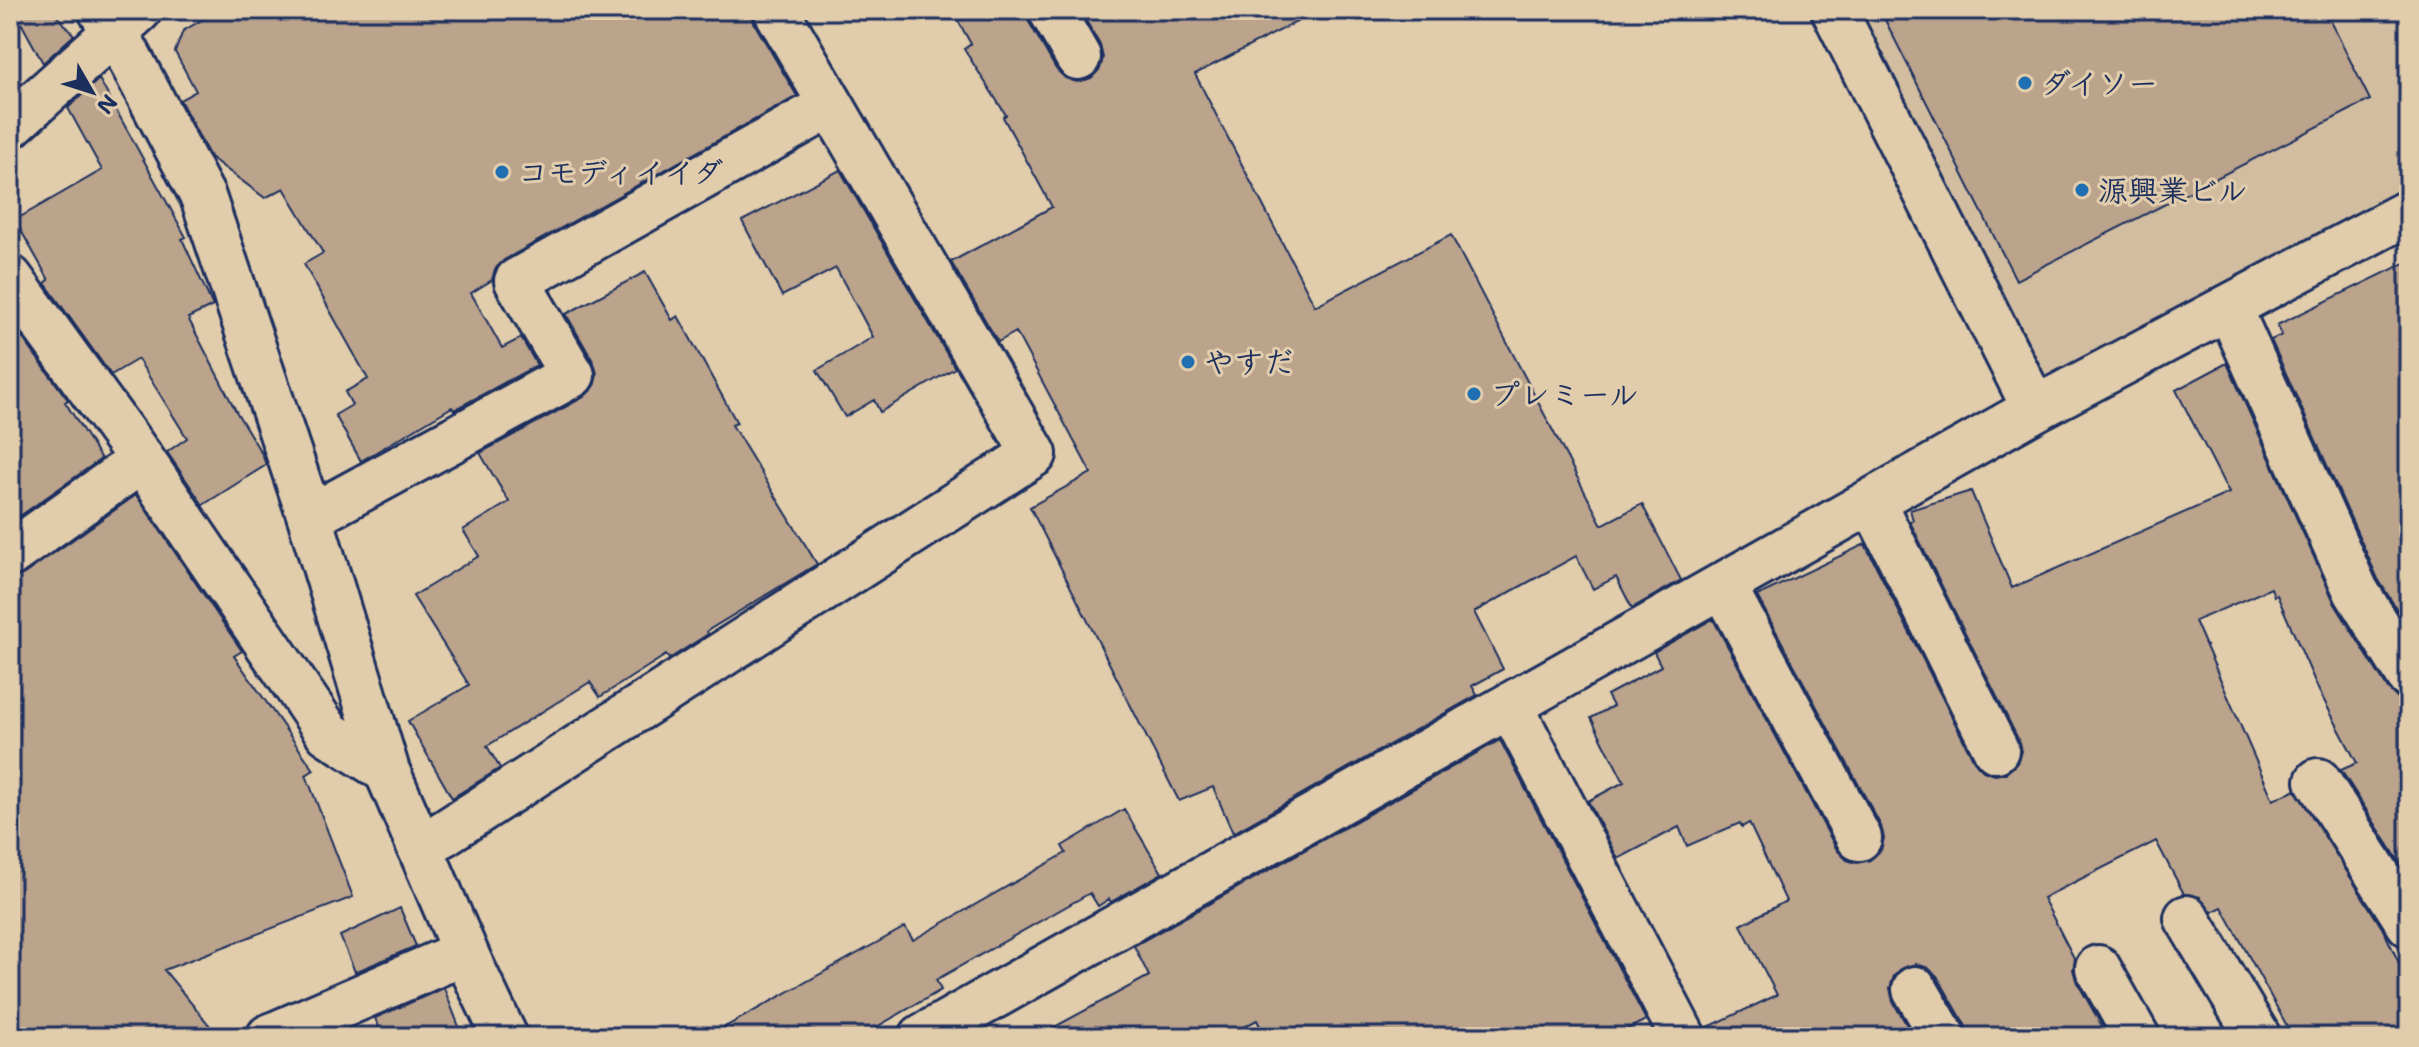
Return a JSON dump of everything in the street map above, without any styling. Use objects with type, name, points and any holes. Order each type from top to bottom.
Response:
[{"type":"street","points":[[421,848],[1034,454],[776,10]]},
{"type":"street","points":[[1051,10],[1078,57]]},
{"type":"street","points":[[1834,10],[2035,409]]},
{"type":"street","points":[[10,126],[118,17],[203,197],[310,517],[387,771],[505,1037]]},
{"type":"street","points":[[310,517],[572,375],[517,281],[831,105]]},
{"type":"street","points":[[922,1037],[2035,409],[2409,212]]},
{"type":"street","points":[[10,278],[142,460],[328,733],[387,771]]},
{"type":"street","points":[[2229,307],[2356,591],[2409,676]]},
{"type":"street","points":[[10,554],[142,460]]},
{"type":"street","points":[[1872,501],[1996,750]]},
{"type":"street","points":[[1723,585],[1859,838]]},
{"type":"street","points":[[1510,705],[1683,1037]]},
{"type":"street","points":[[2318,781],[2409,924]]},
{"type":"street","points":[[2187,918],[2255,1036]]},
{"type":"street","points":[[269,1037],[465,952]]},
{"type":"street","points":[[2098,968],[2137,1037]]},
{"type":"street","points":[[1915,989],[1943,1037]]},
{"type":"shaded area","points":[[1857,10],[2409,10],[2409,187],[2040,379]]},
{"type":"building","points":[[14,10],[52,10],[74,35],[43,63]]},
{"type":"building","name":"コモディイイダ","points":[[219,10],[751,10],[754,23],[797,96],[504,260],[495,269],[492,280],[471,293],[502,348],[521,338],[537,365],[454,410],[452,407],[361,461],[335,415],[352,405],[345,392],[368,379],[304,264],[323,253],[284,188],[265,198],[210,157],[180,100],[196,91],[175,52],[183,31]]},
{"type":"building","name":"やすだ","points":[[952,10],[1026,10],[1029,22],[1056,69],[1065,78],[1077,82],[1091,78],[1100,69],[1103,58],[1100,45],[1080,10],[1320,10],[1195,74],[1315,306],[1451,235],[1602,525],[1642,504],[1681,580],[1632,608],[1616,577],[1593,589],[1576,556],[1474,612],[1503,669],[1472,686],[1477,695],[1233,833],[1213,787],[1179,801],[1030,507],[1091,473],[1016,332],[998,342],[951,262],[1052,207],[1003,117],[1006,115],[964,49],[971,44]]},
{"type":"building","name":"源興業ビル","points":[[1880,10],[2325,10],[2370,100],[2016,280]]},
{"type":"building","points":[[99,79],[186,237],[182,239],[213,306],[188,318],[266,465],[203,505],[167,452],[187,438],[138,359],[111,375],[45,283],[49,280],[15,220],[102,170],[68,108]]},
{"type":"building","points":[[840,170],[955,368],[880,412],[874,400],[845,417],[817,370],[873,337],[836,268],[782,296],[742,221]]},
{"type":"building","points":[[2409,261],[2409,629],[2378,579],[2271,340],[2282,335],[2277,325]]},
{"type":"building","points":[[645,272],[672,320],[678,316],[737,423],[732,425],[817,564],[707,631],[708,634],[669,659],[666,655],[600,697],[590,682],[487,746],[500,768],[452,798],[408,721],[469,685],[413,596],[479,556],[463,530],[509,502],[480,453],[584,397],[594,387],[597,374],[594,363],[566,314]]},
{"type":"building","points":[[10,321],[68,400],[65,402],[101,459],[10,523]]},
{"type":"building","points":[[2227,363],[2335,604],[2388,689],[2397,698],[2409,701],[2409,877],[2341,770],[2357,763],[2319,691],[2277,595],[2274,596],[2271,588],[2195,621],[2273,800],[2296,790],[2384,931],[2409,984],[2409,1037],[2293,1037],[2222,907],[2212,912],[2200,897],[2184,894],[2156,841],[2043,898],[2075,960],[2073,969],[2076,980],[2108,1037],[1968,1037],[1965,1024],[1937,976],[1928,968],[1916,964],[1902,968],[1894,976],[1890,988],[1893,1002],[1914,1037],[1708,1037],[1706,1028],[1777,995],[1741,925],[1786,901],[1749,823],[1742,827],[1740,823],[1687,846],[1679,827],[1618,859],[1588,801],[1624,782],[1591,718],[1613,706],[1607,695],[1661,666],[1654,652],[1713,619],[1837,850],[1847,860],[1857,863],[1870,860],[1881,850],[1884,838],[1881,826],[1757,596],[1865,544],[1974,761],[1983,771],[1995,775],[2006,773],[2017,763],[2021,751],[2018,739],[1910,522],[1913,520],[1910,510],[1971,491],[2012,588],[2229,493],[2176,390]]},
{"type":"building","points":[[136,495],[242,651],[234,656],[314,770],[306,775],[353,897],[164,970],[219,1037],[10,1037],[10,579],[24,574]]},
{"type":"building","points":[[1500,740],[1646,1020],[1611,1037],[1265,1037],[1257,1020],[1225,1037],[1036,1037],[1149,976],[1134,946]]},
{"type":"building","points":[[1124,809],[1162,873],[1111,902],[1109,899],[1098,906],[1090,893],[936,980],[941,990],[859,1037],[707,1037],[905,927],[913,940],[1066,853],[1062,846]]},
{"type":"building","points":[[400,908],[416,946],[355,972],[340,936]]},
{"type":"building","points":[[444,988],[463,1037],[383,1037],[375,1018]]},
{"type":"place","name":"ダイソー","points":[[2025,83]]},
{"type":"place","name":"コモディイイダ","points":[[502,172]]},
{"type":"place","name":"源興業ビル","points":[[2082,190]]},
{"type":"place","name":"やすだ","points":[[1188,362]]},
{"type":"place","name":"プレミール","points":[[1474,394]]}]
